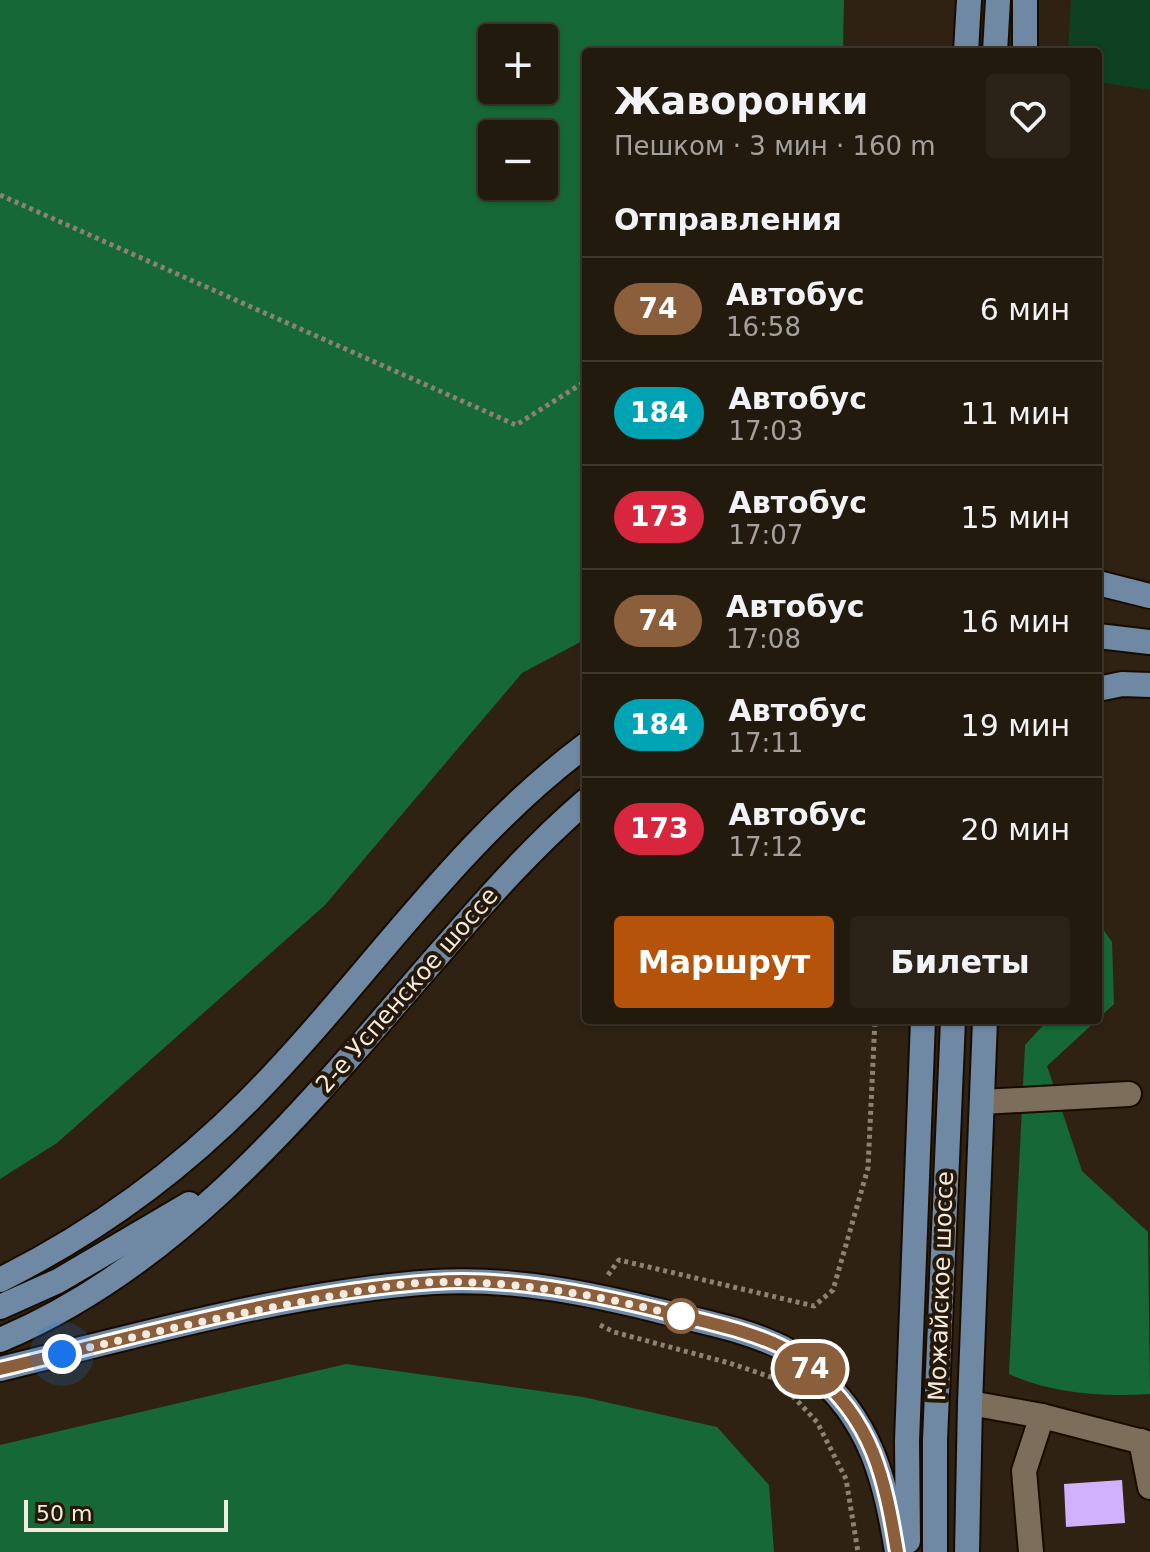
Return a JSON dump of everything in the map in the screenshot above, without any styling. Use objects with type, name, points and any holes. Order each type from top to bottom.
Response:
[{"type":"main road","points":[[966,48],[969,0]]},
{"type":"main road","points":[[995,48],[998,0]]},
{"type":"main road","points":[[1025,0],[1025,48]]},
{"type":"main road","points":[[1105,587],[1150,596]]},
{"type":"main road","points":[[1102,636],[1150,642]]},
{"type":"main road","points":[[1102,687],[1150,685]]},
{"type":"main road","points":[[0,1280],[78,1237],[201,1146],[294,1051],[502,817],[582,748]]},
{"type":"main road","name":"2-е Успенское шоссе","points":[[0,1340],[84,1299],[158,1248],[274,1141],[501,884],[582,804]]},
{"type":"main road","name":"Можайское шоссе","points":[[908,1552],[907,1426],[923,1024]]},
{"type":"main road","name":"Можайское шоссе","points":[[935,1552],[935,1440],[953,1024]]},
{"type":"main road","points":[[967,1552],[985,1024]]},
{"type":"main road","name":"2-е Успенское шоссе","points":[[0,1307],[58,1281],[229,1180]]},
{"type":"main road","points":[[0,1369],[218,1317],[350,1293],[435,1282],[505,1283],[636,1305],[746,1332],[786,1350],[822,1378],[854,1413],[871,1443],[881,1471],[897,1552]]},
{"type":"street","points":[[982,1102],[1129,1094]]},
{"type":"street","points":[[970,1403],[1042,1416],[1146,1442],[1150,1487]]},
{"type":"street","points":[[1031,1552],[1024,1471],[1042,1416]]},
{"type":"path","points":[[0,195],[516,425],[582,384]]},
{"type":"path","points":[[600,1285],[619,1260],[814,1306],[833,1290],[868,1168],[875,1024]]},
{"type":"path","points":[[593,1321],[614,1332],[777,1379],[817,1422],[846,1479],[858,1552]]},
{"type":"green space","points":[[0,0],[844,0],[843,48],[582,48],[582,641],[522,673],[325,905],[57,1143],[0,1179]]},
{"type":"green space","points":[[1071,0],[1150,0],[1150,90],[1102,83],[1102,48],[1068,48]]},
{"type":"green space","points":[[1102,928],[1112,942],[1114,1004],[1102,1015]]},
{"type":"green space","points":[[1044,1024],[1093,1024],[1047,1066],[1082,1171],[1148,1232],[1150,1394],[1078,1393],[1043,1386],[1009,1374],[1025,1045]]},
{"type":"green space","points":[[346,1364],[583,1397],[717,1427],[769,1485],[774,1552],[0,1552],[0,1445]]},
{"type":"building","points":[[1122,1480],[1125,1523],[1066,1527],[1064,1484]]},
{"type":"bus line","name":"74","points":[[0,1369],[218,1317],[350,1293],[435,1282],[505,1283],[568,1291],[746,1332],[786,1350],[822,1378],[854,1413],[871,1443],[881,1471],[897,1552]]},
{"type":"route","points":[[62,1354],[218,1317],[350,1293],[435,1282],[505,1283],[568,1291],[691,1319],[681,1316]]}]
